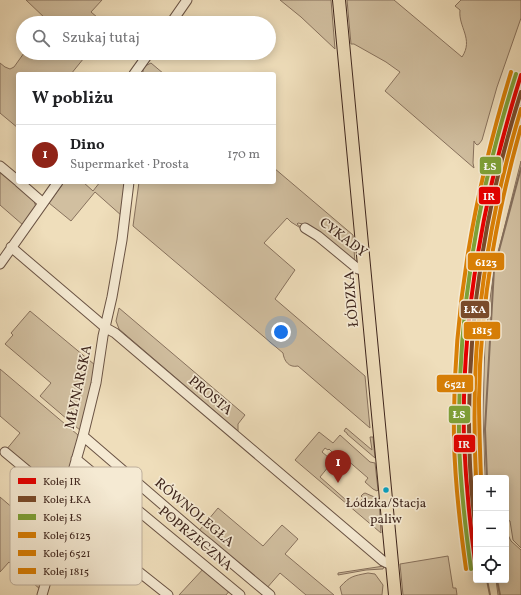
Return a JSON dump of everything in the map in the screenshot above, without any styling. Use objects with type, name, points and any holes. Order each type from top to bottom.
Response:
[{"type":"main road","name":"ŁÓDZKA","points":[[339,0],[395,595]]},
{"type":"street","points":[[176,16],[187,0]]},
{"type":"street","points":[[136,72],[145,60]]},
{"type":"street","points":[[0,166],[16,179]]},
{"type":"street","points":[[21,184],[43,203]]},
{"type":"street","points":[[0,264],[57,184]]},
{"type":"street","name":"MŁYNARSKA","points":[[74,467],[96,383],[116,276],[129,184]]},
{"type":"street","name":"CYKADY","points":[[305,228],[318,236],[358,270],[365,271]]},
{"type":"street","name":"PROSTA","points":[[11,248],[106,328],[120,338],[383,561],[392,564]]},
{"type":"street","name":"RÓWNOLEGŁA","points":[[83,436],[119,467]]},
{"type":"street","points":[[4,452],[22,467]]},
{"type":"street","name":"POPRZECZNA","points":[[76,459],[86,467]]},
{"type":"street","name":"RÓWNOLEGŁA","points":[[142,487],[270,595]]},
{"type":"street","name":"POPRZECZNA","points":[[142,514],[240,595]]},
{"type":"street","points":[[142,574],[168,595]]},
{"type":"street","name":"MŁYNARSKA","points":[[42,595],[45,585]]},
{"type":"shaded area","points":[[26,0],[102,0],[91,12],[96,16],[43,16]]},
{"type":"shaded area","points":[[280,0],[331,0],[335,49],[301,17]]},
{"type":"shaded area","points":[[347,0],[394,0],[462,57],[465,51],[466,39],[461,22],[460,10],[455,6],[461,0],[521,0],[521,18],[497,87],[482,140],[477,145],[474,141],[474,168],[385,91],[400,72],[386,62],[354,44],[351,44]]},
{"type":"shaded area","points":[[19,60],[82,60],[73,72],[16,72],[16,126],[0,113],[0,63],[10,69],[14,67]]},
{"type":"shaded area","points":[[151,63],[162,72],[143,72],[143,68]]},
{"type":"shaded area","points":[[521,161],[521,548],[513,540],[509,520],[509,475],[485,475],[483,415],[485,338],[494,269]]},
{"type":"shaded area","points":[[0,169],[33,198],[36,207],[23,225],[0,205]]},
{"type":"shaded area","points":[[276,170],[353,235],[355,263],[303,224],[297,224],[307,232],[287,218],[264,243],[295,270],[275,299],[365,376],[370,428],[298,366],[290,365],[284,359],[283,353],[133,226],[139,184],[276,184]]},
{"type":"shaded area","points":[[63,184],[85,184],[93,191],[98,184],[126,184],[122,216],[95,192],[71,221],[49,203]]},
{"type":"shaded area","points":[[119,308],[245,415],[238,424],[238,431],[119,329],[116,321]]},
{"type":"shaded area","points":[[30,311],[95,365],[89,400],[81,431],[40,396],[51,383],[5,344],[13,335],[11,333]]},
{"type":"shaded area","points":[[0,369],[78,435],[70,467],[27,467],[6,450],[20,433],[0,416]]},
{"type":"shaded area","points":[[346,428],[372,450],[370,437],[373,437],[375,458],[344,431]]},
{"type":"shaded area","points":[[319,432],[333,443],[340,435],[370,462],[375,463],[377,491],[365,482],[368,478],[346,459],[342,463],[329,449],[328,450],[325,448],[322,452],[328,457],[330,462],[329,466],[320,477],[355,508],[363,498],[361,496],[365,493],[379,499],[381,533],[295,460]]},
{"type":"shaded area","points":[[0,497],[10,506],[10,563],[9,562],[0,572]]},
{"type":"shaded area","points":[[218,508],[263,546],[282,525],[298,539],[285,554],[334,595],[306,595],[280,573],[266,589],[198,532]]},
{"type":"shaded area","points":[[509,537],[511,541],[521,550],[521,595],[498,595],[496,583],[509,583]]},
{"type":"shaded area","points":[[448,556],[453,588],[456,588],[457,595],[403,595],[400,564]]},
{"type":"shaded area","points":[[384,566],[383,569],[366,570],[338,575],[338,573]]},
{"type":"shaded area","points":[[205,567],[231,589],[226,595],[179,595]]},
{"type":"shaded area","points":[[368,573],[375,574],[383,585],[382,595],[342,595],[340,587],[346,581],[355,576]]},
{"type":"shaded area","points":[[35,585],[42,585],[41,590]]},
{"type":"waterway","points":[[477,475],[473,386],[478,308],[490,223],[509,143],[521,106]]},
{"type":"waterway","points":[[487,475],[485,429],[494,269],[521,168]]},
{"type":"waterway","points":[[488,583],[490,595]]},
{"type":"waterway","points":[[498,583],[500,595]]},
{"type":"rail line","name":"6521","points":[[466,569],[458,505],[454,440],[454,393],[461,300],[476,208],[486,163],[511,72]]},
{"type":"rail line","name":"ŁS","points":[[471,569],[460,472],[459,407],[462,344],[473,250],[485,187],[499,130],[516,74]]},
{"type":"rail line","name":"IR","points":[[473,547],[468,505],[464,441],[466,348],[471,302],[486,210],[496,165],[521,75]]},
{"type":"rail line","name":"ŁKA","points":[[474,511],[469,450],[469,422],[472,338],[476,297],[490,214],[509,132],[521,92]]},
{"type":"rail line","name":"6123","points":[[476,475],[474,417],[478,326],[491,232],[512,139],[521,109]]},
{"type":"rail line","name":"1815","points":[[481,475],[479,399],[482,330],[497,227],[521,127]]},
{"type":"place","name":"Dino","points":[[338,483]]},
{"type":"place","name":"Łódzka/Stacja paliw","points":[[386,490]]}]
